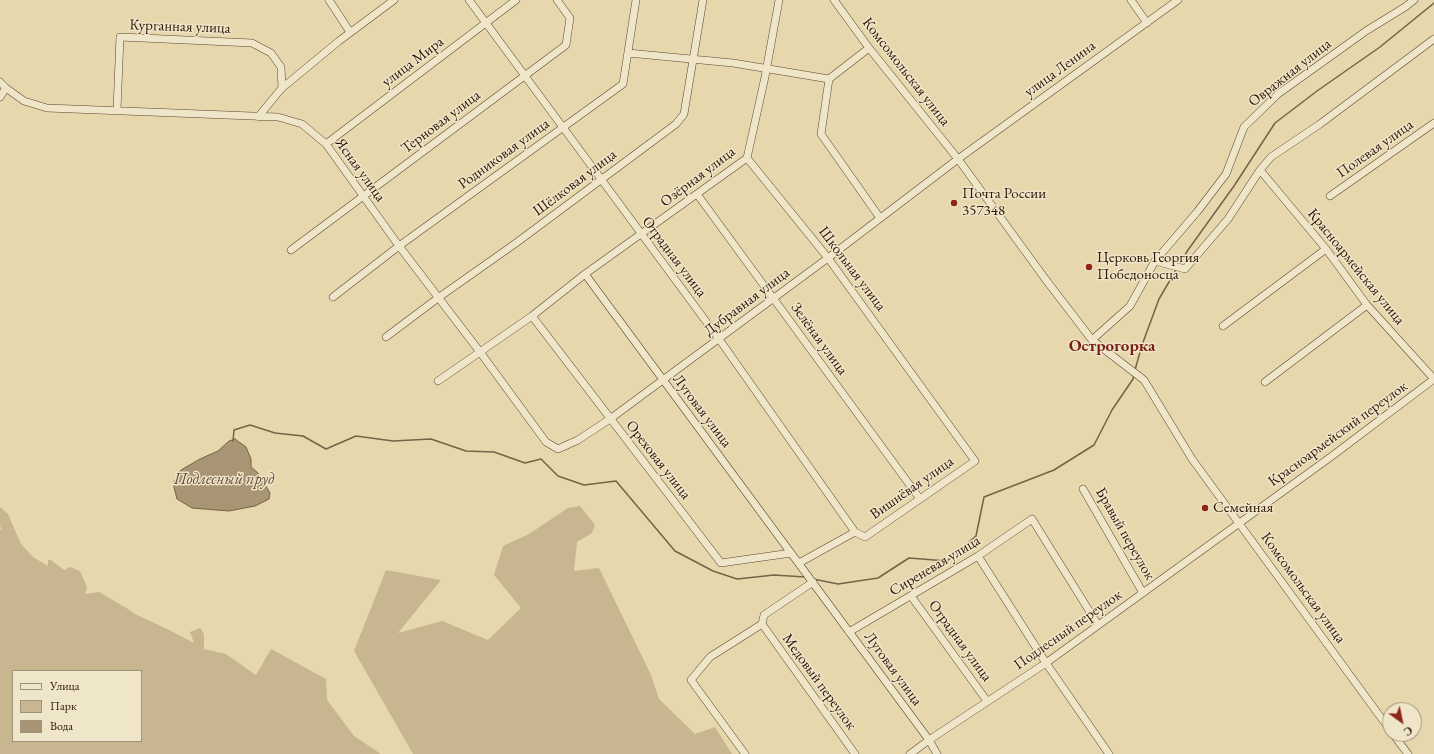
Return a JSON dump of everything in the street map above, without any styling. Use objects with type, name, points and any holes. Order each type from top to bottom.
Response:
[{"type":"street","points":[[329,0],[350,32]]},
{"type":"street","points":[[258,116],[282,88],[350,32],[394,0]]},
{"type":"street","name":"Отрадная улица","points":[[469,0],[719,339],[855,532]]},
{"type":"street","name":"улица Мира","points":[[326,144],[516,0]]},
{"type":"street","name":"Терновая улица","points":[[291,250],[566,45],[570,18],[557,0]]},
{"type":"street","name":"Родниковая улица","points":[[333,297],[399,246],[623,84],[636,0]]},
{"type":"street","name":"Шёлковая улица","points":[[386,337],[438,298],[516,244],[676,124],[684,114],[703,0]]},
{"type":"street","name":"Озёрная улица","points":[[438,381],[532,316],[585,274],[642,235],[747,158],[779,0]]},
{"type":"street","name":"Комсомольская улица","points":[[834,0],[869,48],[958,159],[1046,280],[1092,340],[1144,380],[1192,459],[1382,719]]},
{"type":"street","points":[[1131,0],[1147,23]]},
{"type":"street","name":"улица Ленина","points":[[958,159],[1178,0]]},
{"type":"street","name":"Овражная улица","points":[[1092,340],[1130,306],[1155,261],[1226,174],[1244,127],[1278,94],[1366,31],[1414,0]]},
{"type":"street","name":"Курганная улица","points":[[118,110],[120,37],[252,43],[271,53],[281,67],[282,88]]},
{"type":"street","points":[[1155,261],[1185,269],[1228,219],[1260,170],[1271,157],[1320,124],[1434,39]]},
{"type":"street","points":[[869,48],[829,79],[821,134],[880,218]]},
{"type":"street","points":[[628,53],[733,63],[829,79]]},
{"type":"street","name":"Ясная улица","points":[[0,82],[24,100],[47,108],[278,117],[302,124],[326,144],[399,246],[546,442]]},
{"type":"street","points":[[0,97],[6,88]]},
{"type":"street","name":"Полевая улица","points":[[1330,196],[1434,123]]},
{"type":"street","name":"Школьная улица","points":[[747,158],[828,258],[932,399]]},
{"type":"street","name":"Дубравная улица","points":[[546,442],[558,449],[564,447],[610,419],[828,258],[958,159]]},
{"type":"street","name":"Красноармейская улица","points":[[1260,170],[1326,249],[1367,305],[1434,379]]},
{"type":"street","name":"Зелёная улица","points":[[697,194],[920,499]]},
{"type":"street","points":[[1223,326],[1326,249]]},
{"type":"street","name":"Луговая улица","points":[[585,274],[929,740],[937,754]]},
{"type":"street","points":[[1265,382],[1367,305]]},
{"type":"street","name":"Ореховая улица","points":[[532,316],[722,563],[791,553]]},
{"type":"street","name":"Красноармейский переулок","points":[[1239,523],[1332,456],[1434,379]]},
{"type":"street","name":"Вишнёвая улица","points":[[799,563],[855,532],[865,537],[975,461],[932,399]]},
{"type":"street","name":"Бравый переулок","points":[[1083,489],[1143,593]]},
{"type":"street","name":"Сиреневая улица","points":[[849,632],[978,556],[1032,519],[1098,625]]},
{"type":"street","name":"Подлесный переулок","points":[[910,754],[987,701],[1046,663],[1239,523]]},
{"type":"street","points":[[978,556],[1046,663],[1109,754]]},
{"type":"street","points":[[745,754],[691,680],[710,657],[762,624],[764,615],[813,582]]},
{"type":"street","name":"Отрадная улица","points":[[911,596],[987,701]]},
{"type":"street","name":"Медовый переулок","points":[[762,624],[855,754]]},
{"type":"street","points":[[1399,742],[1408,754]]},
{"type":"green space","points":[[580,506],[595,525],[592,533],[577,542],[574,571],[599,568],[651,675],[659,699],[695,734],[715,727],[732,754],[413,754],[354,651],[386,570],[441,580],[398,633],[442,621],[488,640],[521,608],[494,575],[503,546],[529,534],[568,508]]},
{"type":"green space","points":[[0,507],[8,514],[21,544],[33,557],[48,566],[48,560],[51,560],[64,570],[70,567],[80,571],[87,587],[85,594],[99,592],[135,614],[194,643],[190,632],[200,628],[204,634],[204,649],[226,654],[256,675],[271,649],[326,679],[327,700],[354,736],[381,754],[0,754],[0,529],[2,530],[0,526]]},
{"type":"water","name":"Подлесный пруд","points":[[235,439],[246,447],[251,459],[251,467],[258,473],[270,493],[269,499],[255,506],[229,511],[192,508],[177,499],[173,483],[181,470],[218,451],[229,441]]},
{"type":"waterway","points":[[1179,265],[1234,186],[1275,123],[1317,91],[1380,47],[1434,3]]},
{"type":"waterway","points":[[1135,370],[1142,345],[1159,299],[1176,270]]},
{"type":"waterway","points":[[813,579],[838,584],[878,578],[909,558],[947,561],[976,536],[984,497],[1054,470],[1094,445],[1112,410],[1133,379],[1134,375]]},
{"type":"waterway","points":[[233,441],[234,430],[250,425],[275,433],[303,436],[326,449],[356,436],[393,441],[431,439],[466,451],[494,452],[525,463],[541,459],[558,476],[584,485],[616,481],[675,551],[713,571],[737,579],[774,575],[805,577]]},
{"type":"place","name":"Почта России 357348","points":[[954,203]]},
{"type":"place","name":"Церковь Георгия Победоносца","points":[[1089,267]]},
{"type":"place","name":"Семейная","points":[[1205,508]]},
{"type":"district","name":"Острогорка","points":[[1112,346]]}]
